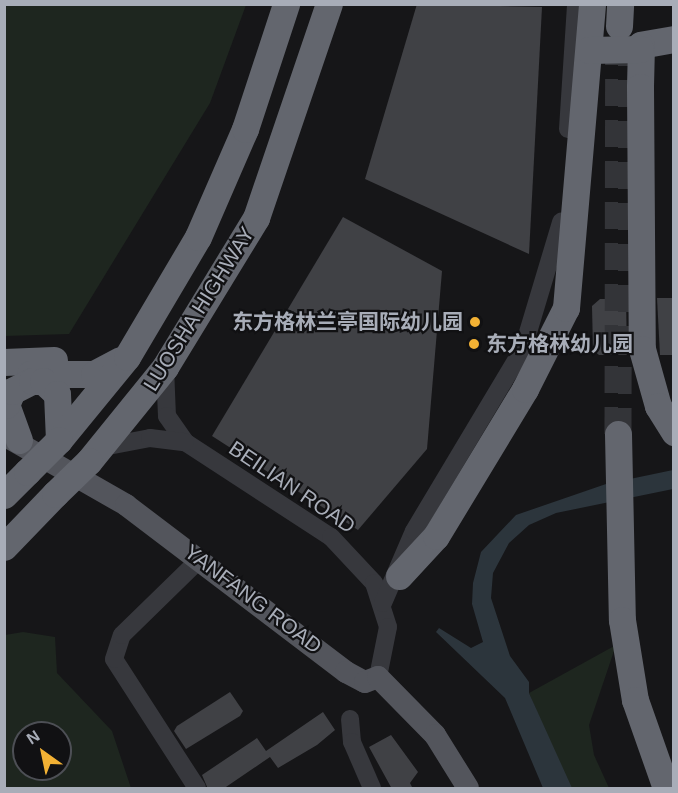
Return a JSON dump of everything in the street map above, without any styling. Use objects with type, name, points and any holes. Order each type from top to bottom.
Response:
[{"type":"highway","name":"LUOSHA HIGHWAY","points":[[4,495],[59,440],[127,357],[220,191],[286,4]]},
{"type":"highway","points":[[325,17],[343,4]]},
{"type":"highway","points":[[399,576],[436,536],[471,479],[566,308],[592,4]]},
{"type":"highway","name":"LUOSHA HIGHWAY","points":[[4,547],[96,454],[165,367],[256,218],[325,17]]},
{"type":"highway","points":[[674,39],[647,40],[640,49],[642,349],[655,398],[674,432]]},
{"type":"highway","points":[[589,50],[640,49]]},
{"type":"highway","points":[[4,362],[127,357]]},
{"type":"highway","points":[[4,381],[26,374],[94,374],[127,357]]},
{"type":"highway","points":[[12,438],[6,405],[12,391],[32,381],[43,381],[57,394],[59,440]]},
{"type":"highway","points":[[618,434],[622,620],[635,700],[666,789]]},
{"type":"main road","name":"YANFANG ROAD","points":[[12,438],[126,505],[346,672],[365,682],[378,677]]},
{"type":"main road","points":[[378,677],[435,735],[468,789]]},
{"type":"street","points":[[383,603],[399,576],[414,531],[523,349],[545,291],[561,224],[576,4]]},
{"type":"street","name":"BEILIAN ROAD","points":[[165,367],[167,416],[185,442],[331,537],[362,567],[383,603],[387,654],[378,677]]},
{"type":"street","name":"BEILIAN ROAD","points":[[96,454],[150,438],[185,442]]},
{"type":"street","points":[[197,789],[120,676],[114,646],[200,559]]},
{"type":"street","points":[[350,719],[352,742],[372,789]]},
{"type":"shaded area","points":[[4,5],[246,5],[210,103],[69,334],[5,336]]},
{"type":"shaded area","points":[[673,470],[673,489],[556,513],[529,525],[509,543],[493,573],[491,598],[510,656],[529,682],[529,693],[572,788],[543,788],[505,698],[436,632],[439,628],[471,648],[483,642],[472,604],[473,583],[481,552],[516,515],[606,484]]},
{"type":"shaded area","points":[[23,632],[55,637],[57,673],[112,731],[131,788],[5,788],[5,635]]},
{"type":"shaded area","points":[[616,645],[589,725],[594,755],[609,788],[569,788],[529,693]]},
{"type":"building","points":[[417,4],[542,7],[529,254],[365,179]]},
{"type":"building","points":[[343,217],[442,271],[427,449],[358,530],[212,436]]},
{"type":"building","points":[[657,298],[674,298],[674,355],[660,355]]},
{"type":"building","points":[[600,299],[626,299],[627,355],[599,355],[593,350],[592,306]]},
{"type":"building","points":[[230,692],[243,711],[240,716],[186,749],[174,731],[177,726]]},
{"type":"building","points":[[323,712],[335,730],[317,745],[278,768],[270,757],[223,789],[208,789],[202,775],[257,738],[266,751]]},
{"type":"building","points":[[391,735],[418,772],[410,783],[413,789],[392,789],[369,747]]},
{"type":"tunnel","points":[[618,434],[619,27]]},
{"type":"place","name":"东方格林兰亭国际幼儿园","points":[[475,322]]},
{"type":"place","name":"东方格林幼儿园","points":[[474,344]]}]
